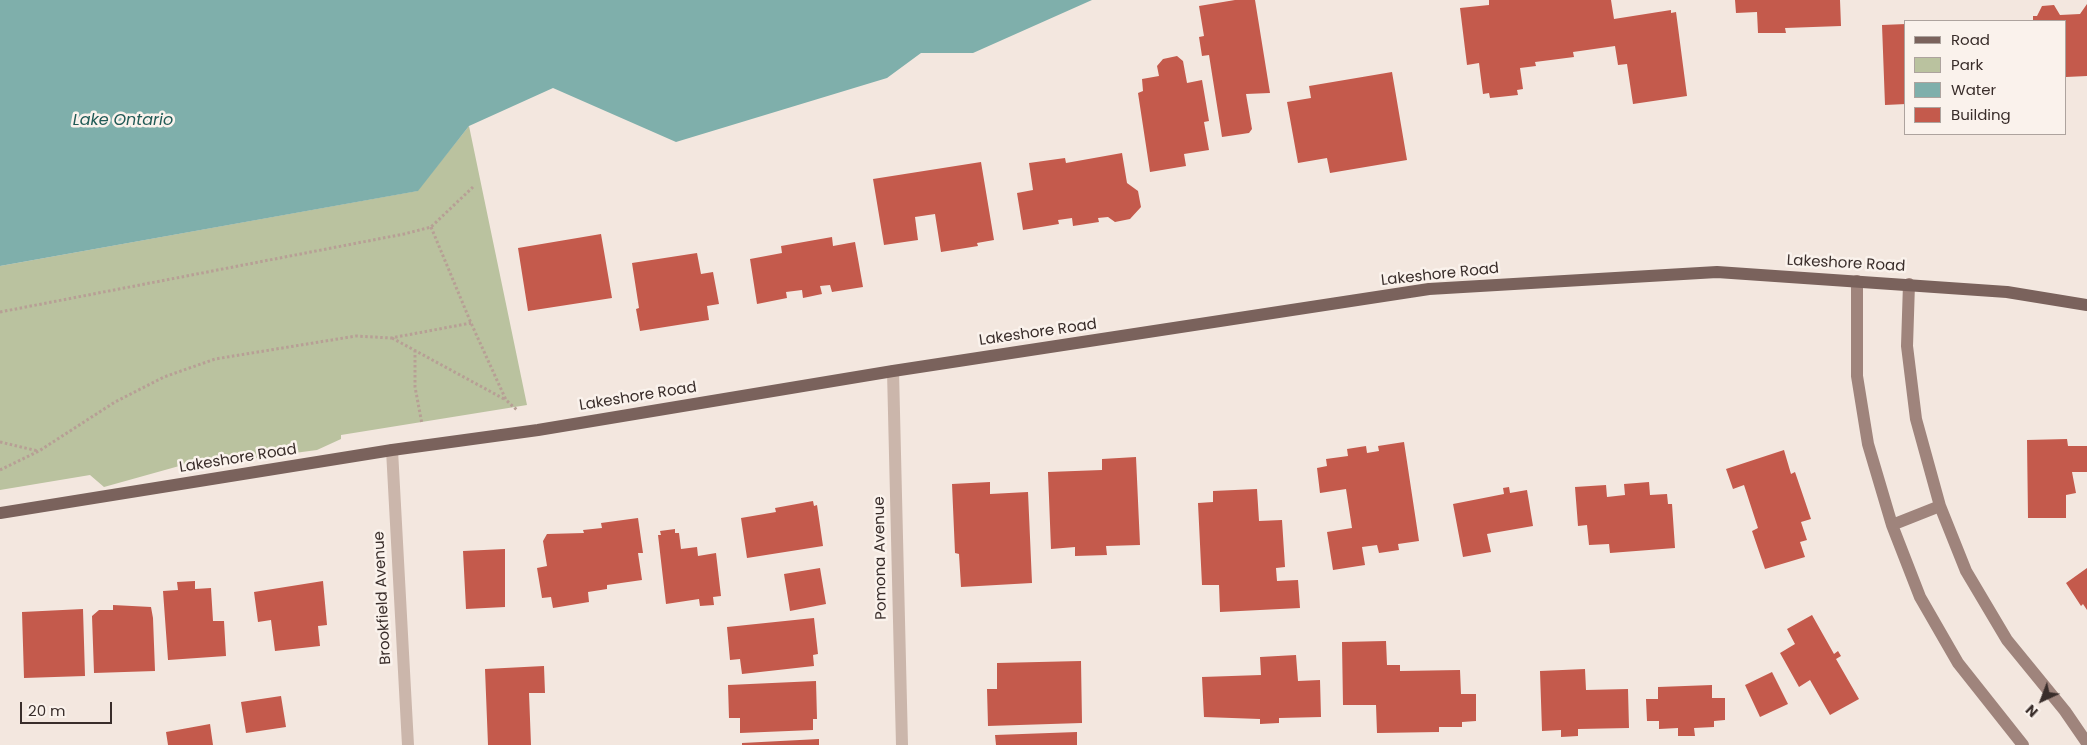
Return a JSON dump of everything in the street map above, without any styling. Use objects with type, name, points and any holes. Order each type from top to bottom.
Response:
[{"type":"main road","name":"Lakeshore Road","points":[[0,513],[392,450],[538,430],[892,371],[1429,289],[1717,272],[2007,292],[2087,305]]},
{"type":"street","points":[[1857,281],[1857,376],[1868,444],[1892,526],[1920,596],[1958,663],[2023,745]]},
{"type":"street","points":[[1909,284],[1907,346],[1915,410],[1940,506],[1966,571],[2007,640],[2066,711],[2087,743]]},
{"type":"street","name":"Pomona Avenue","points":[[892,371],[902,745]]},
{"type":"street","name":"Brookfield Avenue","points":[[392,450],[408,745]]},
{"type":"street","points":[[1892,526],[1940,506]]},
{"type":"path","points":[[0,312],[404,234],[431,227],[473,187]]},
{"type":"path","points":[[431,227],[471,324],[506,400]]},
{"type":"path","points":[[0,470],[38,451],[115,402],[164,378],[216,359],[356,336],[391,338],[471,324]]},
{"type":"path","points":[[391,338],[506,400],[538,430]]},
{"type":"path","points":[[415,350],[415,387],[427,445]]},
{"type":"path","points":[[0,442],[38,451]]},
{"type":"green space","points":[[469,126],[527,405],[341,435],[341,439],[317,450],[242,460],[216,458],[190,463],[104,487],[90,475],[0,490],[0,266],[417,191]]},
{"type":"water","name":"Lake Ontario","points":[[0,0],[1092,0],[973,53],[921,53],[887,78],[676,142],[553,88],[469,126],[418,191],[0,266]]},
{"type":"building","points":[[1235,0],[1255,0],[1270,93],[1246,94],[1252,129],[1249,133],[1222,137],[1209,55],[1202,56],[1199,37],[1204,36],[1199,6]]},
{"type":"building","points":[[1489,0],[1611,0],[1614,19],[1671,10],[1671,13],[1676,12],[1687,96],[1633,104],[1627,64],[1618,65],[1615,46],[1573,52],[1574,57],[1535,62],[1536,66],[1520,68],[1523,89],[1517,90],[1518,95],[1490,98],[1489,93],[1483,94],[1479,63],[1467,65],[1460,8],[1489,5]]},
{"type":"building","points":[[1735,0],[1840,0],[1841,26],[1785,28],[1786,33],[1758,33],[1757,12],[1736,13]]},
{"type":"building","points":[[2087,4],[2087,76],[2067,77],[2067,20],[2033,20],[2033,16],[2037,16],[2042,6],[2054,5],[2060,15],[2080,14]]},
{"type":"building","points":[[1904,24],[1904,104],[1885,105],[1882,25]]},
{"type":"building","points":[[1177,56],[1183,61],[1187,83],[1202,80],[1209,121],[1204,122],[1209,150],[1184,154],[1186,166],[1150,172],[1138,93],[1143,91],[1142,79],[1159,76],[1157,66],[1163,59]]},
{"type":"building","points":[[1392,72],[1407,160],[1330,173],[1327,158],[1298,163],[1287,102],[1311,98],[1309,86]]},
{"type":"building","points":[[1122,153],[1127,183],[1138,191],[1141,207],[1130,219],[1115,222],[1108,217],[1098,218],[1099,222],[1073,226],[1072,218],[1058,220],[1059,224],[1023,230],[1017,193],[1033,190],[1029,163],[1065,158],[1066,163]]},
{"type":"building","points":[[981,162],[994,240],[977,243],[978,246],[941,252],[935,214],[915,217],[918,240],[884,245],[873,179]]},
{"type":"building","points":[[601,234],[612,298],[528,311],[518,248]]},
{"type":"building","points":[[832,237],[833,246],[855,242],[863,287],[832,292],[830,285],[820,286],[822,294],[803,298],[802,290],[786,292],[787,298],[757,304],[750,259],[782,253],[781,246]]},
{"type":"building","points":[[697,253],[701,274],[713,272],[719,304],[707,306],[709,320],[640,331],[636,309],[639,308],[632,263]]},
{"type":"building","points":[[2067,439],[2068,446],[2087,446],[2087,472],[2072,472],[2076,493],[2066,495],[2066,518],[2028,518],[2027,440]]},
{"type":"building","points":[[1404,442],[1419,541],[1398,544],[1399,550],[1379,553],[1377,545],[1362,547],[1365,565],[1333,570],[1327,532],[1352,528],[1346,489],[1320,493],[1317,468],[1327,466],[1326,459],[1348,456],[1347,449],[1366,446],[1367,453],[1379,451],[1378,446]]},
{"type":"building","points":[[1784,450],[1791,474],[1795,472],[1811,519],[1801,522],[1807,540],[1800,542],[1805,557],[1765,569],[1752,531],[1758,528],[1744,485],[1733,489],[1726,469]]},
{"type":"building","points":[[1136,457],[1140,545],[1106,546],[1107,555],[1075,556],[1075,547],[1051,549],[1048,472],[1102,470],[1102,459]]},
{"type":"building","points":[[990,482],[990,494],[1028,492],[1032,583],[961,587],[959,554],[955,553],[952,484]]},
{"type":"building","points":[[1649,482],[1650,495],[1667,494],[1668,504],[1672,504],[1675,548],[1610,553],[1609,544],[1589,545],[1587,525],[1578,526],[1575,487],[1606,485],[1607,497],[1625,495],[1624,484]]},
{"type":"building","points":[[1509,487],[1510,493],[1527,490],[1533,526],[1487,534],[1491,552],[1463,557],[1453,504],[1504,494],[1503,488]]},
{"type":"building","points":[[1257,489],[1259,521],[1282,520],[1285,567],[1276,568],[1277,581],[1298,580],[1300,608],[1220,612],[1219,585],[1202,585],[1198,503],[1213,502],[1213,491]]},
{"type":"building","points":[[813,501],[814,506],[817,505],[823,546],[747,558],[741,518],[776,512],[775,508]]},
{"type":"building","points":[[638,518],[643,553],[638,553],[642,580],[607,585],[607,589],[588,592],[589,602],[553,608],[551,597],[542,598],[537,568],[547,566],[543,541],[547,534],[584,533],[583,530],[602,528],[601,523]]},
{"type":"building","points":[[675,529],[675,533],[679,533],[681,549],[697,547],[698,556],[716,553],[721,596],[713,597],[714,605],[700,606],[699,599],[666,604],[658,535],[661,535],[660,531]]},
{"type":"building","points":[[505,549],[505,607],[466,609],[463,551]]},
{"type":"building","points":[[820,568],[826,604],[790,611],[784,574]]},
{"type":"building","points":[[2087,568],[2087,610],[2083,604],[2081,606],[2066,583]]},
{"type":"building","points":[[195,581],[195,589],[211,588],[213,621],[224,621],[226,656],[168,660],[163,591],[178,590],[177,582]]},
{"type":"building","points":[[323,581],[327,625],[318,626],[320,646],[275,651],[271,620],[258,622],[254,592]]},
{"type":"building","points":[[113,605],[151,607],[155,671],[94,673],[92,616],[99,610],[113,610]]},
{"type":"building","points":[[83,609],[85,676],[24,678],[22,612]]},
{"type":"building","points":[[1812,615],[1834,654],[1838,651],[1841,656],[1836,659],[1859,699],[1830,715],[1810,680],[1799,687],[1780,653],[1795,644],[1787,629]]},
{"type":"building","points":[[814,618],[818,654],[813,655],[814,666],[742,674],[740,659],[730,660],[727,627]]},
{"type":"building","points":[[1386,641],[1387,665],[1400,665],[1400,671],[1460,670],[1461,694],[1476,694],[1476,721],[1462,722],[1462,727],[1439,727],[1439,732],[1377,733],[1376,705],[1343,705],[1342,642]]},
{"type":"building","points":[[1296,655],[1298,681],[1320,680],[1321,717],[1279,718],[1279,723],[1260,724],[1260,719],[1204,717],[1202,677],[1261,675],[1260,657]]},
{"type":"building","points":[[1081,661],[1082,723],[988,726],[987,689],[997,689],[997,663]]},
{"type":"building","points":[[544,666],[545,693],[529,693],[531,745],[488,745],[485,669]]},
{"type":"building","points":[[1585,669],[1586,690],[1628,689],[1629,728],[1578,729],[1578,736],[1561,737],[1561,730],[1542,731],[1540,671]]},
{"type":"building","points":[[1772,672],[1788,704],[1760,717],[1745,685]]},
{"type":"building","points":[[816,681],[817,719],[813,719],[813,730],[740,733],[740,718],[729,718],[728,685]]},
{"type":"building","points":[[1712,685],[1712,698],[1725,698],[1725,720],[1714,721],[1714,727],[1694,728],[1695,736],[1678,736],[1678,728],[1659,729],[1659,721],[1647,721],[1646,699],[1658,699],[1658,687]]},
{"type":"building","points":[[281,696],[286,727],[246,733],[241,702]]},
{"type":"building","points":[[210,724],[213,745],[168,745],[166,732]]},
{"type":"building","points":[[1077,732],[1077,745],[996,745],[995,735]]},
{"type":"building","points":[[819,739],[819,745],[742,745],[742,743]]}]
